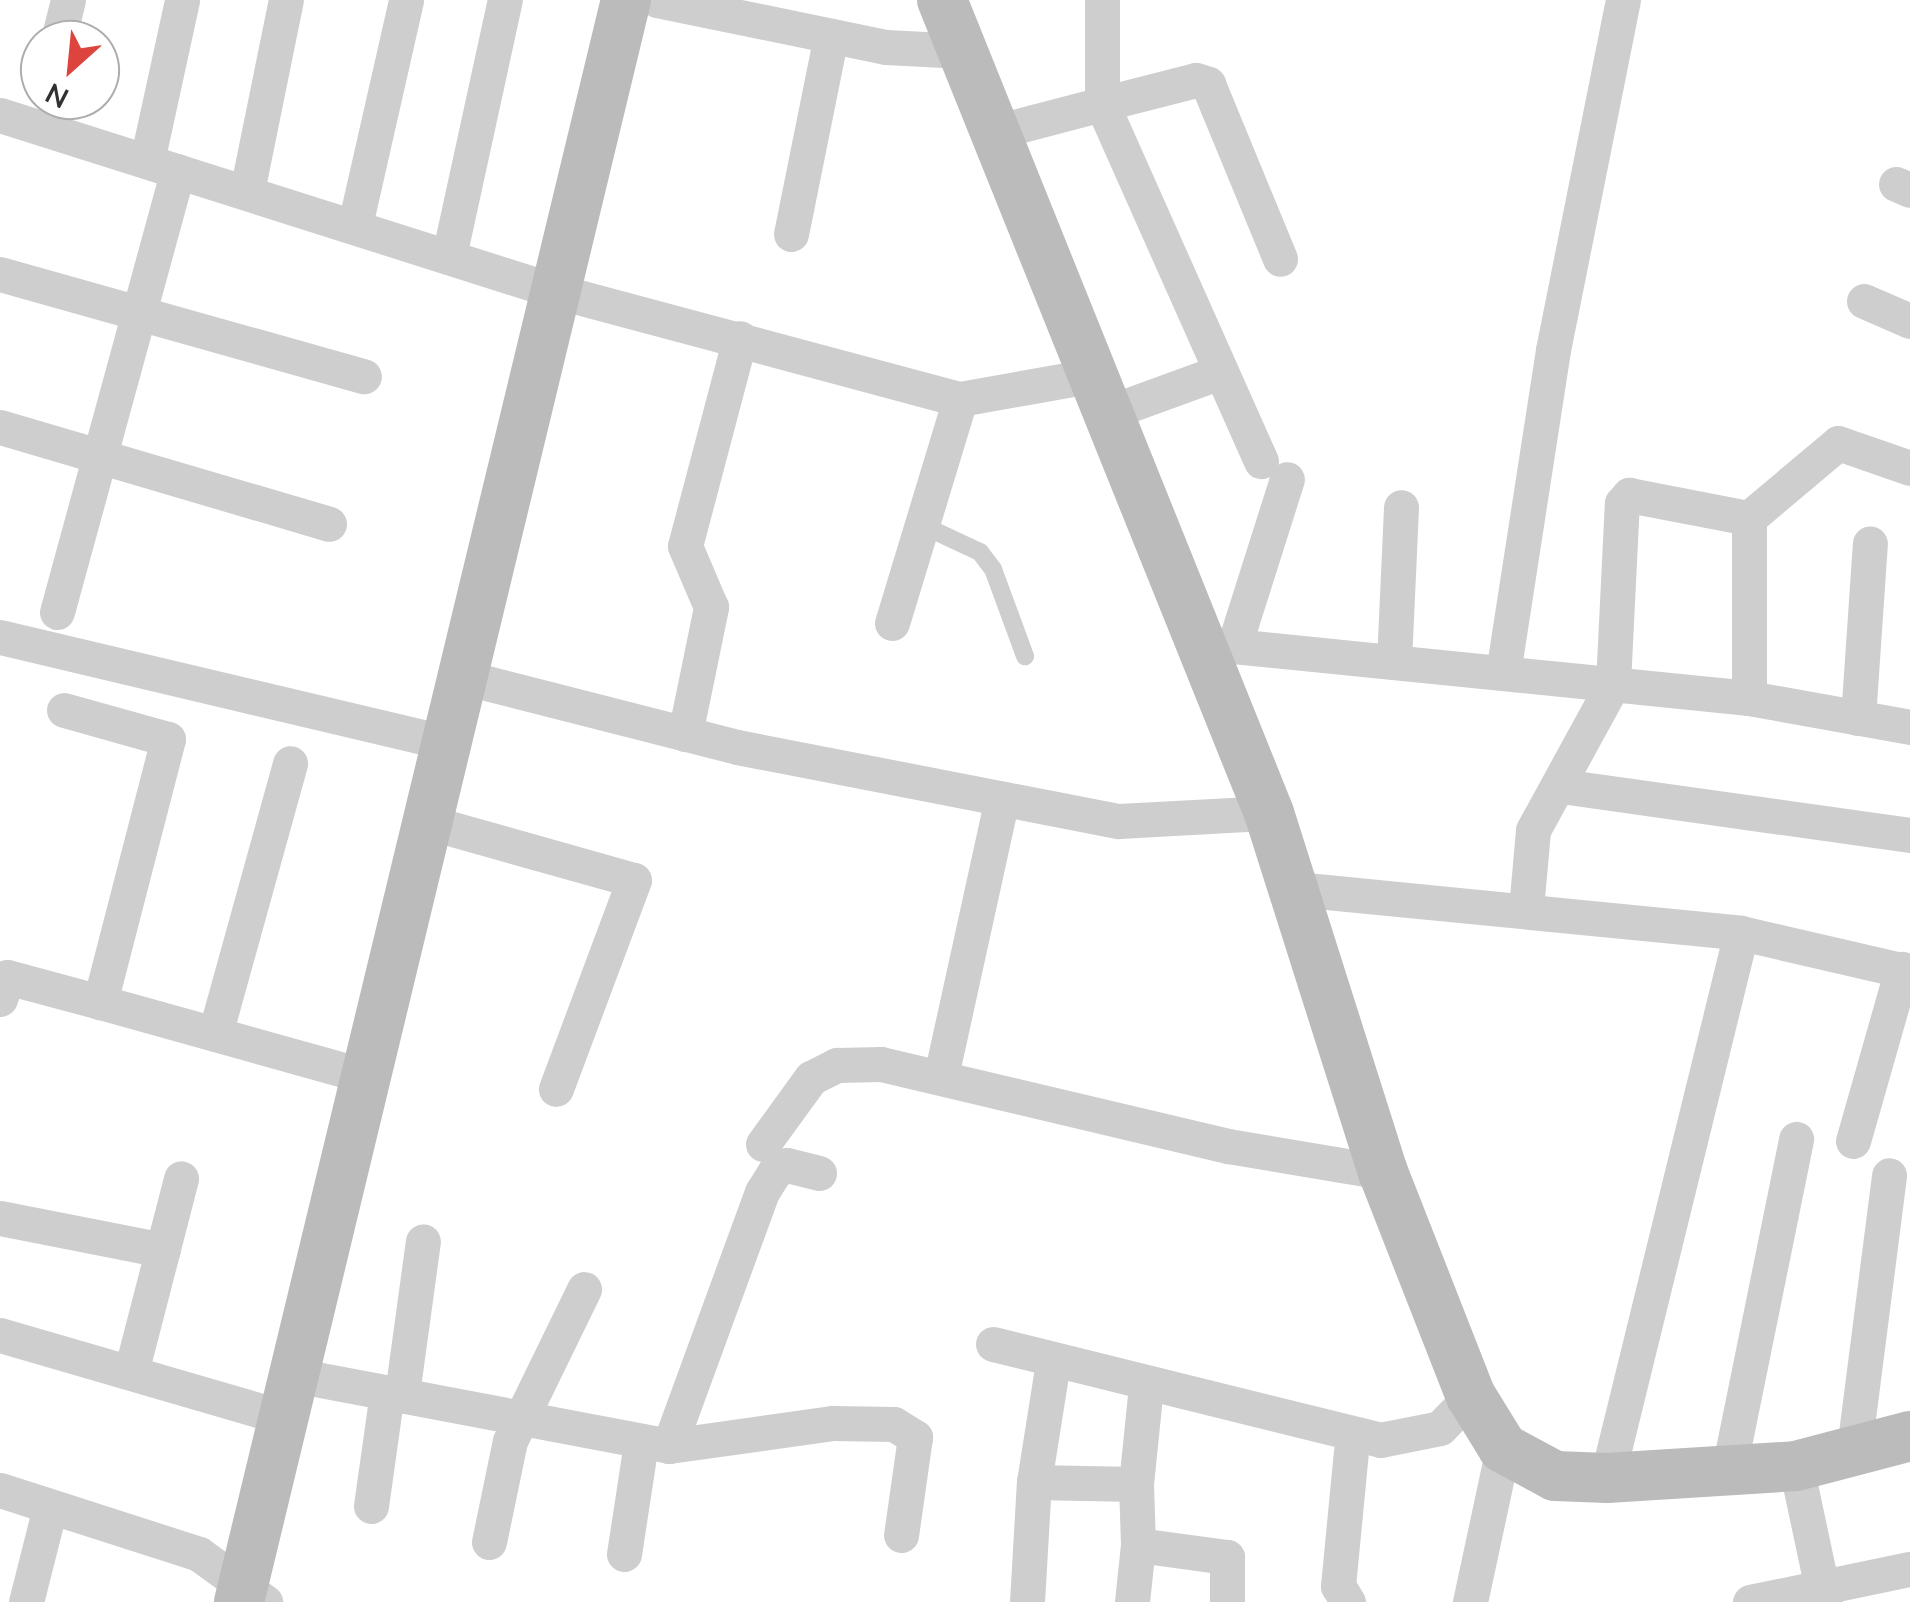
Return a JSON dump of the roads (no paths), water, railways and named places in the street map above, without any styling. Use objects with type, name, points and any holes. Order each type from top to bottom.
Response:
[{"type":"street","points":[[57,612],[142,314],[182,0]]},
{"type":"street","points":[[246,191],[286,0]]},
{"type":"street","points":[[355,224],[406,0]]},
{"type":"street","points":[[449,256],[505,0]]},
{"type":"street","points":[[249,1597],[284,1395],[626,0]]},
{"type":"street","points":[[658,0],[737,8],[831,36],[962,51]]},
{"type":"street","points":[[942,0],[1103,394],[1219,645],[1384,1172],[1471,1396],[1504,1448],[1555,1476],[1607,1478],[1728,1474],[1796,1466],[1910,1436]]},
{"type":"street","points":[[1102,0],[1102,104],[1217,373],[1274,470],[1219,645]]},
{"type":"street","points":[[1503,673],[1553,350],[1623,0]]},
{"type":"street","points":[[791,234],[831,36]]},
{"type":"street","points":[[995,132],[1196,80],[1208,84],[1280,259]]},
{"type":"street","points":[[55,120],[162,166],[355,224],[552,290],[960,399],[1103,394],[1217,373]]},
{"type":"street","points":[[0,274],[364,376]]},
{"type":"street","points":[[1864,300],[1910,320]]},
{"type":"street","points":[[685,734],[711,607],[685,546],[740,338]]},
{"type":"street","points":[[892,624],[960,399]]},
{"type":"street","points":[[0,427],[330,524]]},
{"type":"street","points":[[1749,698],[1749,518],[1838,443],[1910,468]]},
{"type":"street","points":[[1526,909],[1534,830],[1613,684],[1622,502],[1640,493],[1749,518]]},
{"type":"street","points":[[1394,662],[1401,507]]},
{"type":"street","points":[[1858,718],[1870,543]]},
{"type":"street","points":[[0,637],[443,742]]},
{"type":"street","points":[[1219,645],[1749,698],[1910,727]]},
{"type":"street","points":[[459,676],[685,734],[1119,821],[1269,813]]},
{"type":"street","points":[[64,710],[168,740],[100,1002]]},
{"type":"street","points":[[215,1034],[290,763]]},
{"type":"street","points":[[1561,786],[1910,835]]},
{"type":"street","points":[[941,1076],[1002,799]]},
{"type":"street","points":[[424,821],[634,880],[556,1090]]},
{"type":"street","points":[[1296,889],[1741,932],[1906,971],[1853,1141]]},
{"type":"street","points":[[1607,1478],[1741,932]]},
{"type":"street","points":[[2,984],[100,1002],[362,1075]]},
{"type":"street","points":[[763,1144],[798,1091],[838,1065],[881,1064],[1228,1146],[1384,1172]]},
{"type":"street","points":[[1728,1474],[1796,1138]]},
{"type":"street","points":[[624,1554],[655,1444],[762,1192],[786,1165],[819,1173]]},
{"type":"street","points":[[1854,1450],[1889,1174]]},
{"type":"street","points":[[131,1372],[181,1178]]},
{"type":"street","points":[[0,1218],[163,1250]]},
{"type":"street","points":[[371,1506],[423,1242]]},
{"type":"street","points":[[490,1542],[522,1414],[584,1289]]},
{"type":"street","points":[[0,1335],[131,1372],[284,1395],[394,1393],[522,1414],[655,1444],[833,1423],[894,1424],[915,1437],[902,1534]]},
{"type":"street","points":[[993,1344],[1146,1386],[1380,1440],[1440,1428],[1471,1396]]},
{"type":"street","points":[[1027,1602],[1034,1482],[1053,1362]]},
{"type":"street","points":[[1132,1602],[1138,1545],[1136,1484],[1146,1386]]},
{"type":"street","points":[[1470,1602],[1504,1448]]},
{"type":"street","points":[[1348,1602],[1338,1586],[1351,1452]]},
{"type":"street","points":[[1796,1466],[1824,1594]]},
{"type":"street","points":[[1034,1482],[1136,1484]]},
{"type":"street","points":[[0,1490],[200,1554],[249,1597]]},
{"type":"street","points":[[26,1602],[50,1507]]},
{"type":"street","points":[[1138,1545],[1227,1557],[1227,1602]]},
{"type":"street","points":[[1750,1602],[1824,1594],[1910,1569]]},
{"type":"lane","points":[[922,525],[980,552],[993,569],[1024,656]]}]
